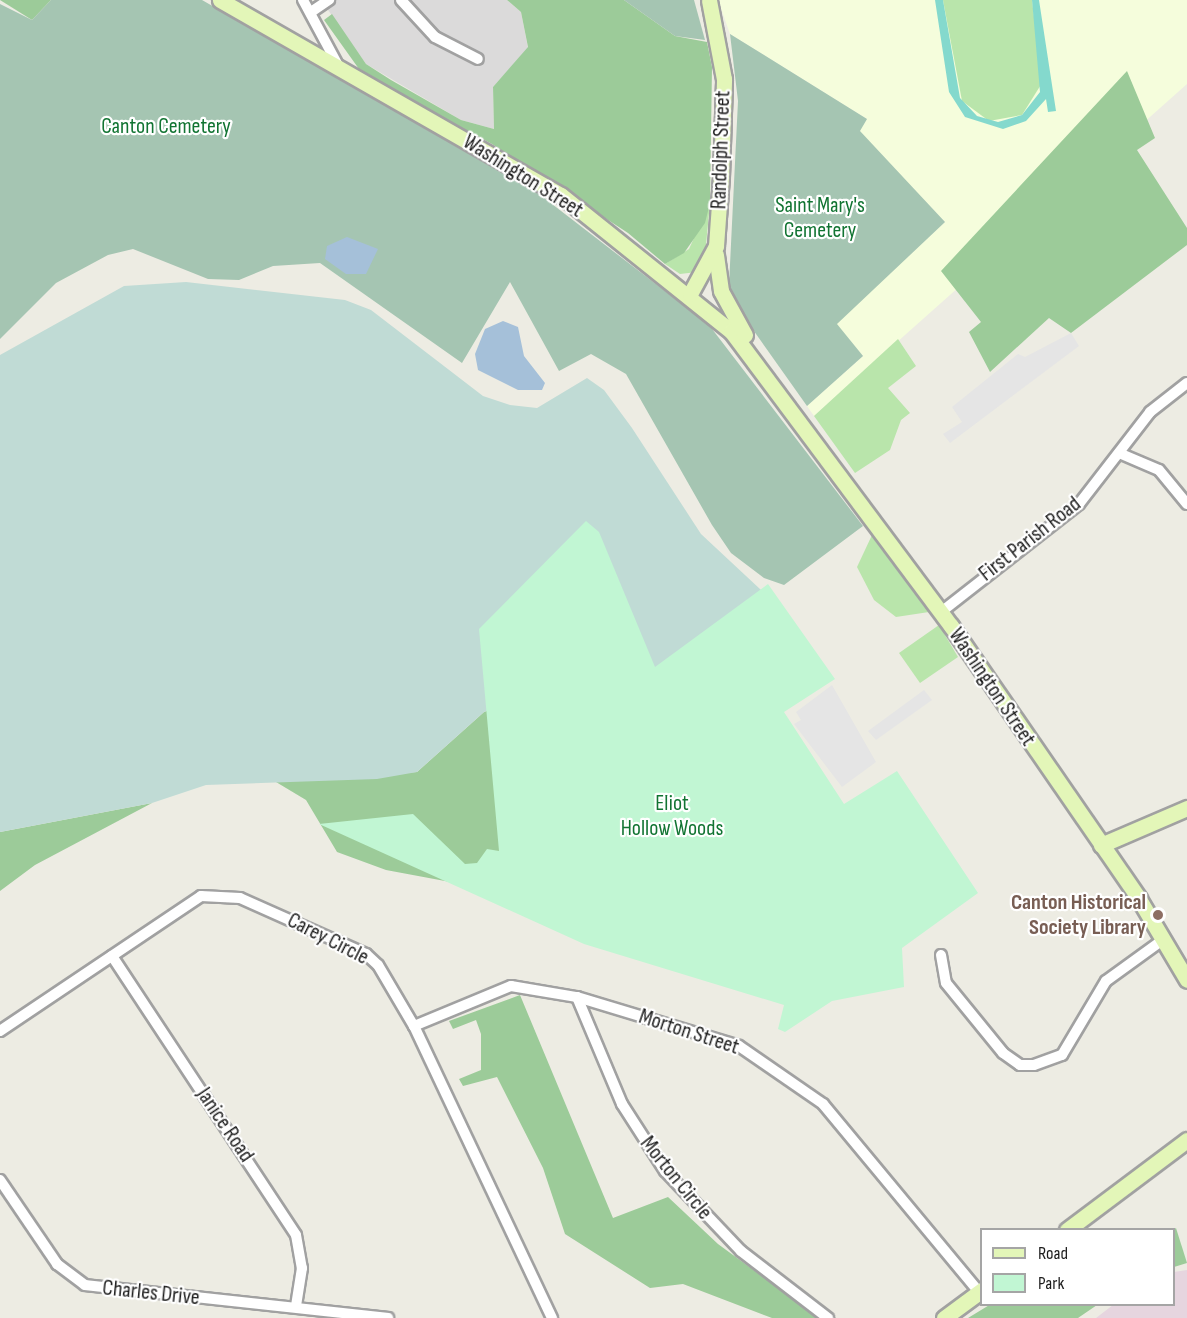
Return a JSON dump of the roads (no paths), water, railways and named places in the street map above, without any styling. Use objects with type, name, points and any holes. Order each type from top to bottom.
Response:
[{"type":"main road","name":"Washington Street","points":[[220,0],[561,195],[696,299],[748,350],[941,612],[1164,939],[1187,980]]},
{"type":"main road","name":"Randolph Street","points":[[696,299],[716,246],[724,97],[709,0]]},
{"type":"main road","name":"Washington Street","points":[[716,246],[716,267],[729,310],[786,402]]},
{"type":"main road","points":[[696,299],[712,289],[716,267]]},
{"type":"main road","points":[[1101,845],[1187,808]]},
{"type":"main road","points":[[1070,1228],[1187,1140]]},
{"type":"main road","points":[[944,1318],[980,1291]]},
{"type":"street","points":[[303,0],[340,69]]},
{"type":"street","points":[[311,12],[329,0]]},
{"type":"street","points":[[401,0],[435,38],[478,59]]},
{"type":"street","name":"First Parish Road","points":[[941,612],[1079,504],[1150,412],[1187,383]]},
{"type":"street","points":[[1119,453],[1159,470],[1187,504]]},
{"type":"street","name":"Carey Circle","points":[[0,1031],[201,896],[240,898],[366,954],[378,965],[414,1026],[552,1318]]},
{"type":"street","points":[[941,955],[946,983],[1003,1053],[1020,1065],[1034,1065],[1062,1055],[1107,981],[1164,939]]},
{"type":"street","name":"Janice Road","points":[[112,956],[296,1235],[302,1268],[296,1306]]},
{"type":"street","name":"Morton Street","points":[[414,1026],[511,986],[577,997],[720,1039],[766,1061],[847,1130],[980,1291]]},
{"type":"street","name":"Morton Circle","points":[[577,997],[622,1104],[665,1171],[741,1251],[828,1318]]},
{"type":"street","name":"Charles Drive","points":[[0,1180],[57,1264],[85,1285],[296,1306],[388,1318]]},
{"type":"place","name":"Canton Historical Society Library","points":[[1158,915]]},
{"type":"park label","name":"Canton Cemetery","points":[[166,127]]},
{"type":"park label","name":"Saint Mary's Cemetery","points":[[820,218]]},
{"type":"park label","name":"Eliot Hollow Woods","points":[[672,816]]}]
